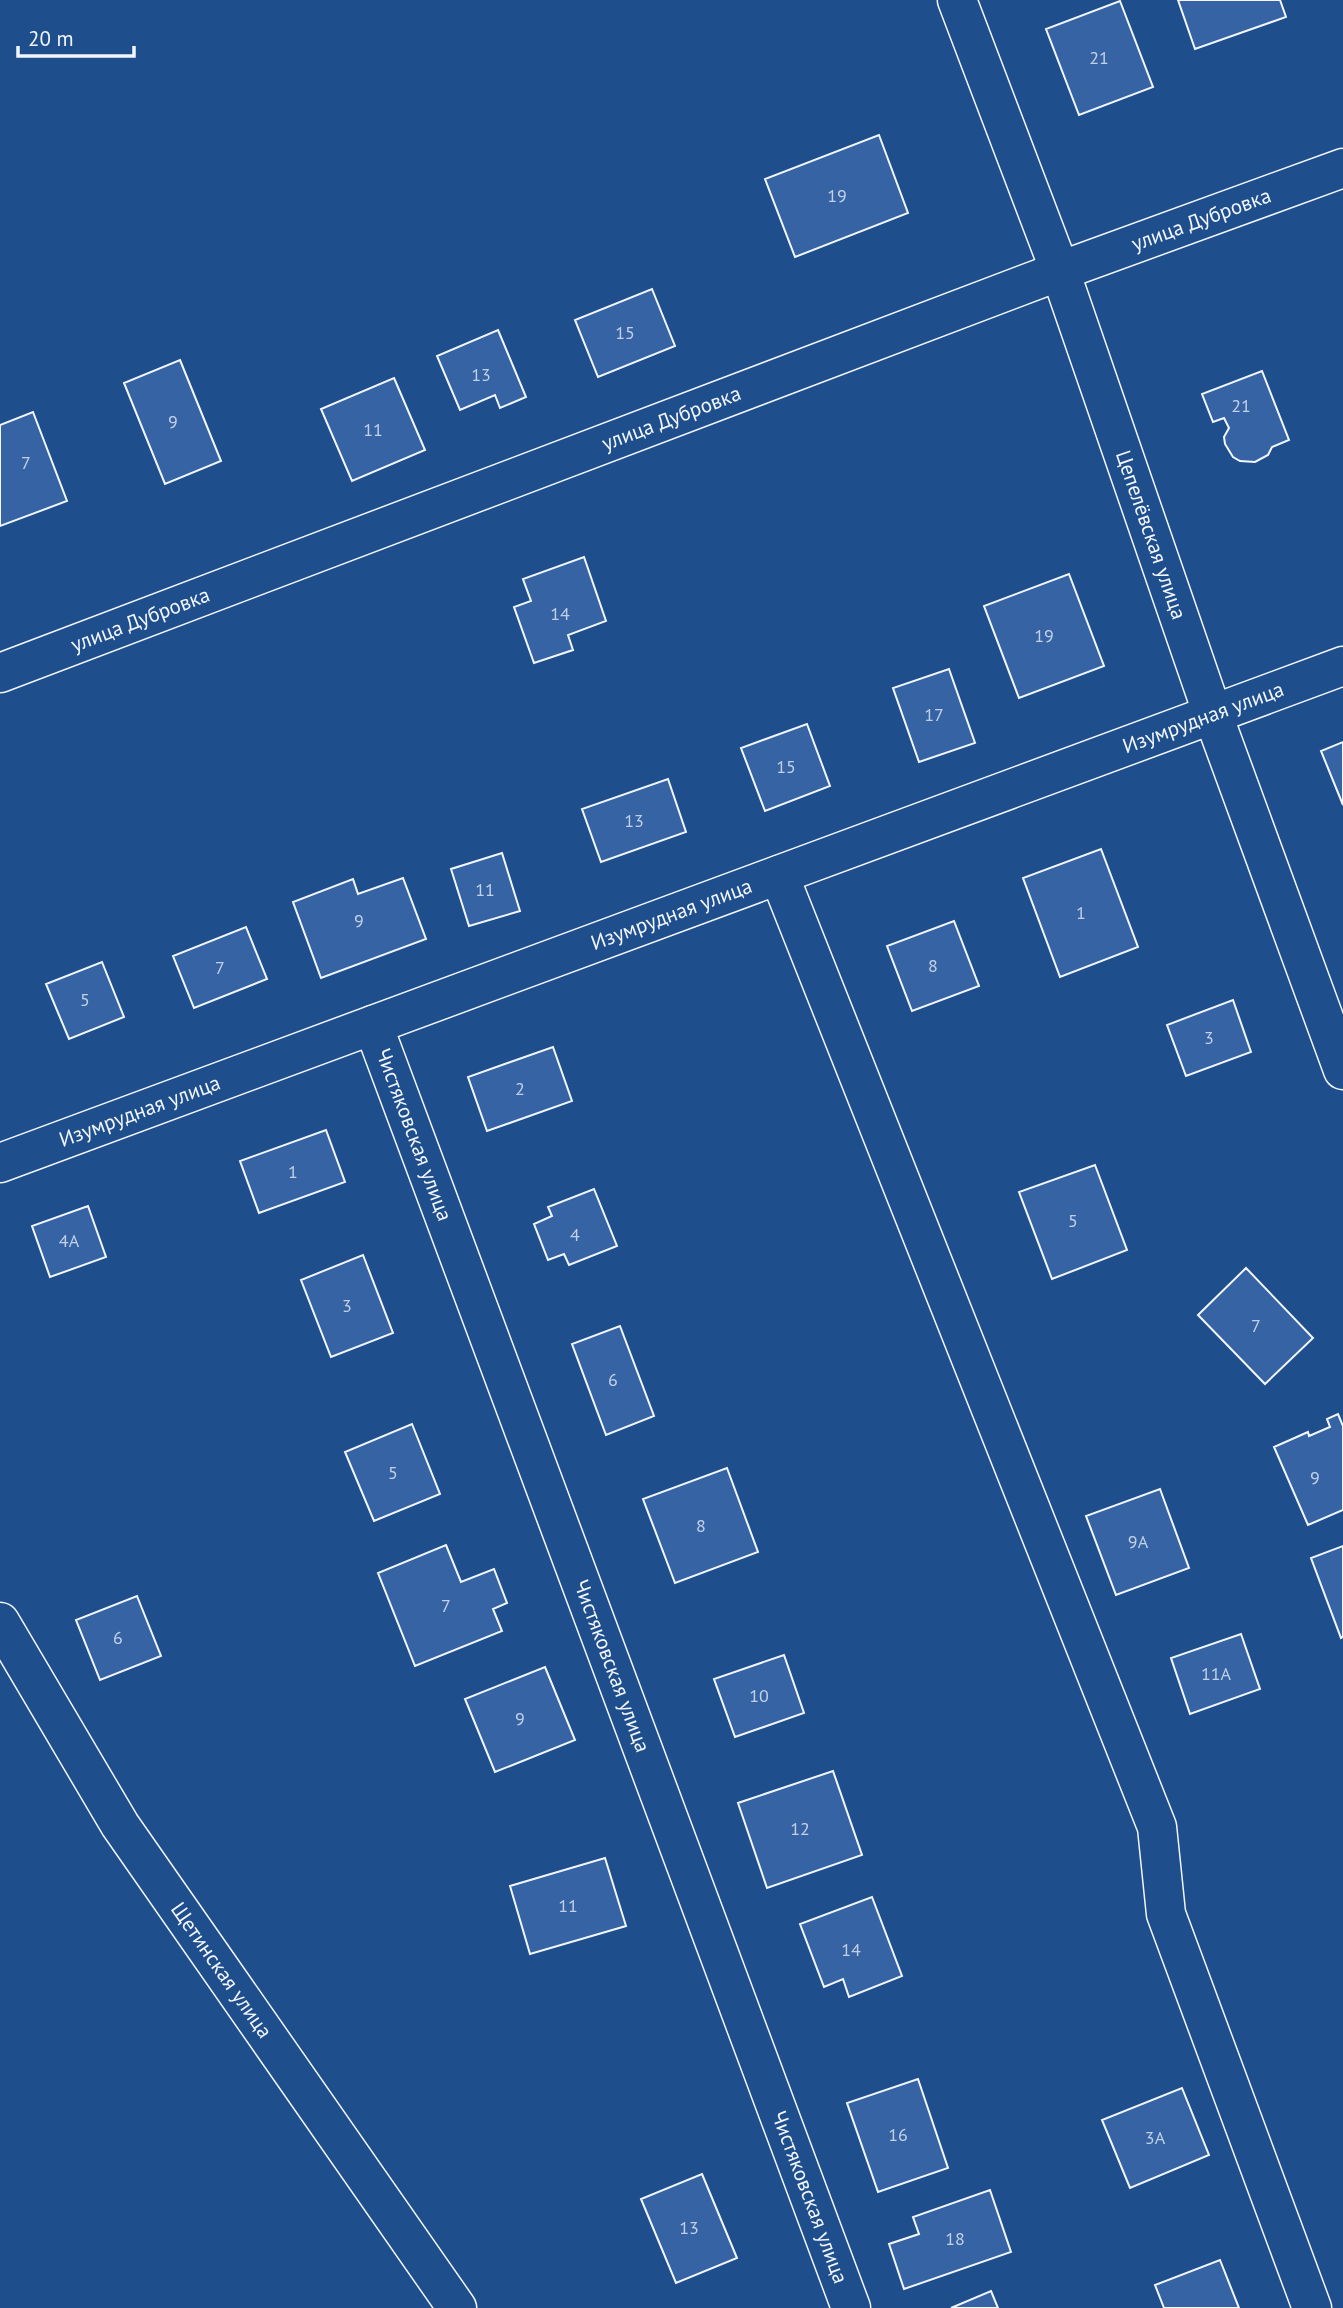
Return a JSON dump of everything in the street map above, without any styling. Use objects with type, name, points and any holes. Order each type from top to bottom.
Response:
[{"type":"street","name":"Цепелёвская улица","points":[[957,0],[1060,271],[1213,715],[1343,1070]]},
{"type":"street","name":"улица Дубровка","points":[[0,673],[1060,271],[1343,168]]},
{"type":"street","name":"Изумрудная улица","points":[[0,1163],[1343,666]]},
{"type":"street","points":[[779,875],[1157,1827],[1166,1914],[1312,2308]]},
{"type":"street","name":"Чистяковская улица","points":[[373,1026],[851,2308]]},
{"type":"street","name":"Щетинская улица","points":[[0,1622],[120,1825],[457,2308]]},
{"type":"building","points":[[1178,0],[1280,0],[1286,17],[1195,49]]},
{"type":"building","points":[[1120,1],[1153,87],[1079,115],[1046,29]]},
{"type":"building","points":[[879,135],[908,213],[795,257],[765,179]]},
{"type":"building","points":[[652,289],[675,346],[598,377],[575,320]]},
{"type":"building","points":[[498,330],[526,397],[500,408],[495,395],[460,410],[437,356]]},
{"type":"building","points":[[180,360],[221,461],[165,484],[124,383]]},
{"type":"building","points":[[1262,371],[1289,440],[1272,447],[1268,455],[1255,462],[1240,461],[1233,457],[1225,444],[1224,437],[1229,428],[1224,418],[1213,422],[1202,394]]},
{"type":"building","points":[[394,378],[425,450],[352,481],[321,409]]},
{"type":"building","points":[[33,412],[67,501],[0,526],[0,425]]},
{"type":"building","points":[[584,557],[606,621],[568,635],[573,650],[534,663],[514,607],[531,601],[523,579]]},
{"type":"building","points":[[1069,574],[1104,666],[1019,698],[984,606]]},
{"type":"building","points":[[949,669],[975,743],[919,762],[893,688]]},
{"type":"building","points":[[807,724],[830,786],[765,811],[741,748]]},
{"type":"building","points":[[1343,742],[1343,805],[1321,751]]},
{"type":"building","points":[[668,779],[686,832],[601,862],[582,809]]},
{"type":"building","points":[[1101,849],[1138,947],[1060,977],[1023,878]]},
{"type":"building","points":[[502,853],[520,911],[469,926],[451,869]]},
{"type":"building","points":[[403,878],[426,939],[321,978],[293,902],[353,879],[358,894]]},
{"type":"building","points":[[954,921],[979,986],[912,1011],[887,946]]},
{"type":"building","points":[[246,927],[267,979],[194,1008],[173,956]]},
{"type":"building","points":[[102,962],[124,1017],[69,1039],[46,984]]},
{"type":"building","points":[[1233,1000],[1251,1052],[1186,1076],[1167,1025]]},
{"type":"building","points":[[553,1047],[572,1101],[487,1131],[468,1077]]},
{"type":"building","points":[[326,1130],[345,1182],[259,1213],[240,1161]]},
{"type":"building","points":[[1095,1165],[1127,1250],[1052,1279],[1019,1192]]},
{"type":"building","points":[[594,1189],[617,1246],[569,1265],[564,1254],[548,1260],[534,1224],[552,1216],[548,1207]]},
{"type":"building","points":[[88,1206],[106,1257],[50,1277],[32,1226]]},
{"type":"building","points":[[363,1255],[393,1333],[331,1357],[301,1280]]},
{"type":"building","points":[[1246,1268],[1313,1338],[1265,1384],[1198,1315]]},
{"type":"building","points":[[620,1326],[654,1416],[606,1435],[572,1344]]},
{"type":"building","points":[[1338,1414],[1343,1426],[1343,1510],[1308,1525],[1274,1447],[1308,1432],[1309,1436],[1330,1427],[1327,1419]]},
{"type":"building","points":[[412,1424],[440,1494],[374,1521],[345,1452]]},
{"type":"building","points":[[727,1468],[758,1552],[675,1583],[643,1499]]},
{"type":"building","points":[[1160,1489],[1189,1568],[1116,1595],[1086,1516]]},
{"type":"building","points":[[446,1545],[461,1582],[494,1569],[507,1603],[493,1609],[502,1631],[415,1666],[378,1573]]},
{"type":"building","points":[[1343,1546],[1343,1637],[1341,1638],[1311,1558]]},
{"type":"building","points":[[137,1596],[161,1656],[100,1680],[76,1620]]},
{"type":"building","points":[[1241,1634],[1260,1689],[1190,1714],[1171,1658]]},
{"type":"building","points":[[784,1655],[804,1713],[735,1737],[714,1679]]},
{"type":"building","points":[[545,1667],[575,1740],[495,1772],[465,1699]]},
{"type":"building","points":[[833,1771],[862,1855],[767,1888],[738,1803]]},
{"type":"building","points":[[605,1858],[626,1926],[530,1954],[510,1886]]},
{"type":"building","points":[[872,1897],[902,1976],[849,1997],[843,1979],[824,1987],[800,1924]]},
{"type":"building","points":[[918,2079],[948,2168],[878,2192],[847,2103]]},
{"type":"building","points":[[1182,2088],[1209,2155],[1130,2188],[1102,2120]]},
{"type":"building","points":[[702,2174],[737,2258],[676,2283],[641,2199]]},
{"type":"building","points":[[990,2190],[1011,2252],[904,2289],[889,2244],[919,2234],[913,2217]]},
{"type":"building","points":[[1220,2260],[1239,2308],[1164,2308],[1155,2285]]},
{"type":"building","points":[[991,2291],[998,2308],[951,2308]]}]
